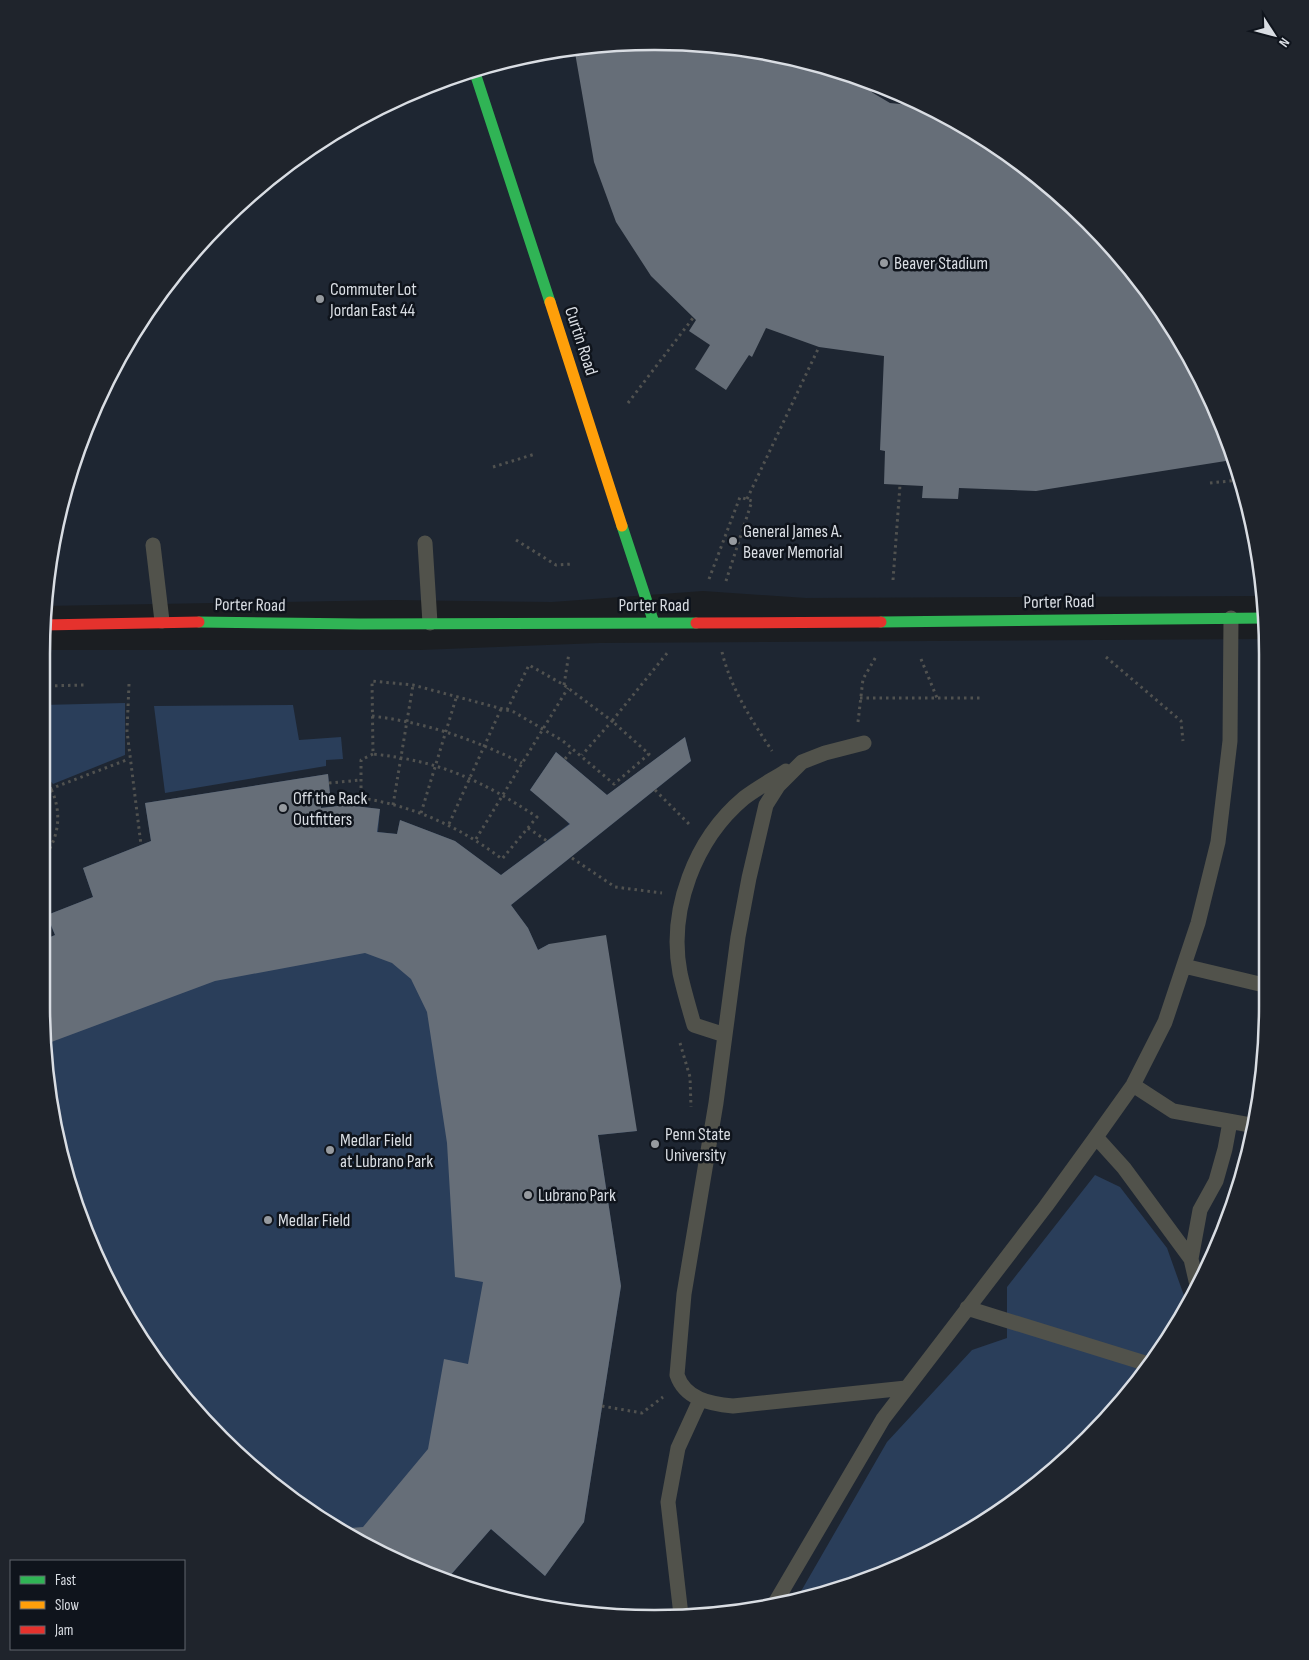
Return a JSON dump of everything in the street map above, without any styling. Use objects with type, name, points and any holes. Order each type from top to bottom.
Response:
[{"type":"street","name":"Curtin Road","points":[[476,77],[654,623]]},
{"type":"street","name":"Porter Road","points":[[51,625],[162,621],[654,623],[1258,618]]},
{"type":"lane","points":[[425,543],[430,623]]},
{"type":"lane","points":[[153,545],[162,621]]},
{"type":"lane","points":[[779,1596],[883,1419],[1046,1206],[1096,1137],[1132,1085],[1165,1022],[1184,966],[1218,842],[1230,741],[1231,618]]},
{"type":"lane","points":[[725,1035],[694,1025],[680,971],[679,935],[686,887],[697,856],[717,826],[744,798],[802,762],[825,753],[864,743]]},
{"type":"lane","points":[[802,762],[778,786],[766,805],[740,926],[700,1205],[683,1304],[676,1361],[677,1375],[680,1385],[700,1400],[713,1405],[733,1406],[906,1388]]},
{"type":"lane","points":[[1184,966],[1259,984]]},
{"type":"lane","points":[[1132,1085],[1173,1111],[1247,1125]]},
{"type":"lane","points":[[1190,1259],[1200,1210],[1216,1181],[1226,1149],[1230,1122]]},
{"type":"lane","points":[[1096,1137],[1124,1168],[1190,1259],[1195,1276]]},
{"type":"lane","points":[[967,1308],[1142,1362]]},
{"type":"lane","points":[[681,1609],[668,1502],[678,1448],[700,1400]]},
{"type":"path","points":[[628,403],[693,318]]},
{"type":"path","points":[[747,499],[818,347]]},
{"type":"path","points":[[493,467],[535,454]]},
{"type":"path","points":[[1210,483],[1233,481]]},
{"type":"path","points":[[893,580],[900,485]]},
{"type":"path","points":[[709,579],[740,497],[747,499],[752,501],[725,584]]},
{"type":"path","points":[[516,540],[556,565],[572,564]]},
{"type":"path","points":[[722,651],[727,673],[739,698],[772,751]]},
{"type":"path","points":[[582,756],[669,652]]},
{"type":"path","points":[[564,685],[569,653]]},
{"type":"path","points":[[1106,657],[1181,721],[1183,741]]},
{"type":"path","points":[[921,659],[937,698]]},
{"type":"path","points":[[373,754],[372,681],[413,685],[458,695],[507,710],[544,728],[582,756],[614,784],[649,754],[612,721],[564,685],[529,665],[507,710]]},
{"type":"path","points":[[129,684],[127,731],[129,758],[141,845]]},
{"type":"path","points":[[50,686],[84,685]]},
{"type":"path","points":[[393,805],[413,685]]},
{"type":"path","points":[[476,839],[568,688]]},
{"type":"path","points":[[421,813],[458,695]]},
{"type":"path","points":[[860,698],[981,698]]},
{"type":"path","points":[[449,824],[501,709]]},
{"type":"path","points":[[372,716],[406,720],[446,730],[522,763]]},
{"type":"path","points":[[566,759],[573,749]]},
{"type":"path","points":[[373,754],[400,757],[436,765],[470,777],[537,817],[502,859],[476,839],[449,824],[421,813],[361,798],[362,760],[373,754]]},
{"type":"path","points":[[50,847],[56,838],[59,821],[50,789],[129,758]]},
{"type":"path","points":[[633,768],[637,773]]},
{"type":"path","points":[[329,784],[361,780]]},
{"type":"path","points":[[655,790],[693,828]]},
{"type":"path","points":[[528,828],[547,841]]},
{"type":"path","points":[[572,858],[615,887],[665,893]]},
{"type":"path","points":[[602,1406],[642,1413],[680,1385]]},
{"type":"shaded area","points":[[654,50],[694,51],[753,59],[870,90],[922,112],[949,127],[1160,324],[1197,387],[1227,460],[1247,537],[1256,596],[806,598],[703,591],[552,602],[394,600],[52,606],[55,576],[71,498],[82,460],[112,387],[131,352],[175,287],[227,227],[287,175],[352,131],[387,112],[423,96],[460,82],[498,71],[576,55]]},
{"type":"shaded area","name":"Penn State University","points":[[1259,639],[1259,1006],[1254,1084],[1238,1162],[1227,1200],[1197,1273],[1178,1308],[1134,1373],[1109,1404],[1053,1460],[1017,1488],[853,1576],[811,1589],[733,1605],[694,1609],[615,1609],[576,1605],[498,1589],[460,1578],[387,1548],[321,1510],[152,1341],[131,1308],[112,1273],[82,1200],[71,1162],[55,1084],[50,1006],[50,650],[420,650],[599,643]]},
{"type":"shaded area","points":[[125,703],[125,755],[53,784],[50,780],[50,705]]},
{"type":"shaded area","points":[[293,705],[299,740],[341,737],[343,759],[326,760],[326,766],[165,793],[154,706]]},
{"type":"shaded area","name":"Medlar Field at Lubrano Park","points":[[685,737],[691,761],[511,905],[528,928],[538,950],[549,944],[637,1131],[598,1135],[621,1286],[584,1522],[545,1576],[491,1529],[451,1575],[387,1548],[352,1529],[287,1485],[256,1460],[200,1404],[152,1341],[131,1308],[112,1273],[82,1200],[62,1123],[51,1045],[50,937],[55,935],[50,926],[50,914],[93,897],[83,868],[151,841],[145,803],[328,774],[330,794],[320,796],[321,808],[346,805],[380,809],[378,832],[397,834],[400,820],[455,841],[501,875],[569,824],[559,813],[530,790],[556,752],[607,795]]},
{"type":"shaded area","points":[[1095,1175],[1120,1187],[1167,1248],[1184,1296],[1157,1341],[1109,1404],[1053,1460],[1022,1485],[957,1529],[922,1548],[849,1578],[801,1591],[887,1442],[972,1350],[1007,1338],[1007,1287]]},
{"type":"building","name":"Beaver Stadium","points":[[654,50],[694,51],[733,55],[811,71],[849,82],[870,90],[890,103],[905,105],[922,112],[957,131],[1022,175],[1082,227],[1109,256],[1157,319],[1178,352],[1197,387],[1227,461],[1036,491],[959,488],[958,499],[922,498],[923,486],[884,484],[885,451],[880,450],[884,356],[819,347],[766,328],[752,357],[749,355],[726,390],[695,369],[710,345],[689,331],[696,320],[651,276],[616,222],[594,162],[576,55]]},
{"type":"building","name":"Lubrano Park","points":[[685,737],[691,761],[511,905],[528,928],[538,950],[549,944],[606,935],[637,1131],[598,1135],[621,1286],[584,1522],[545,1576],[491,1529],[451,1575],[387,1548],[350,1528],[363,1527],[428,1449],[444,1359],[468,1364],[483,1282],[455,1277],[447,1143],[427,1012],[411,979],[392,963],[365,953],[215,981],[51,1042],[50,937],[55,935],[50,926],[50,914],[93,897],[83,868],[151,841],[145,803],[328,774],[330,794],[320,796],[321,808],[346,805],[380,809],[377,832],[397,834],[400,820],[455,841],[501,875],[570,824],[530,790],[556,752],[607,795]]},
{"type":"traffic: fast","points":[[476,77],[550,302]]},
{"type":"traffic: fast","points":[[622,526],[654,623]]},
{"type":"traffic: fast","points":[[881,622],[1258,618]]},
{"type":"traffic: fast","points":[[199,622],[360,624],[696,623]]},
{"type":"traffic: slow","points":[[550,302],[622,526]]},
{"type":"traffic: jam","points":[[51,625],[199,622]]},
{"type":"traffic: jam","points":[[696,623],[881,622]]},
{"type":"place","name":"Beaver Stadium","points":[[884,263]]},
{"type":"place","name":"Commuter Lot Jordan East 44","points":[[320,299]]},
{"type":"place","name":"General James A. Beaver Memorial","points":[[733,541]]},
{"type":"place","name":"Off the Rack Outfitters","points":[[283,808]]},
{"type":"place","name":"Penn State University","points":[[655,1144]]},
{"type":"place","name":"Medlar Field at Lubrano Park","points":[[330,1150]]},
{"type":"place","name":"Lubrano Park","points":[[528,1195]]},
{"type":"place","name":"Medlar Field","points":[[268,1220]]}]
